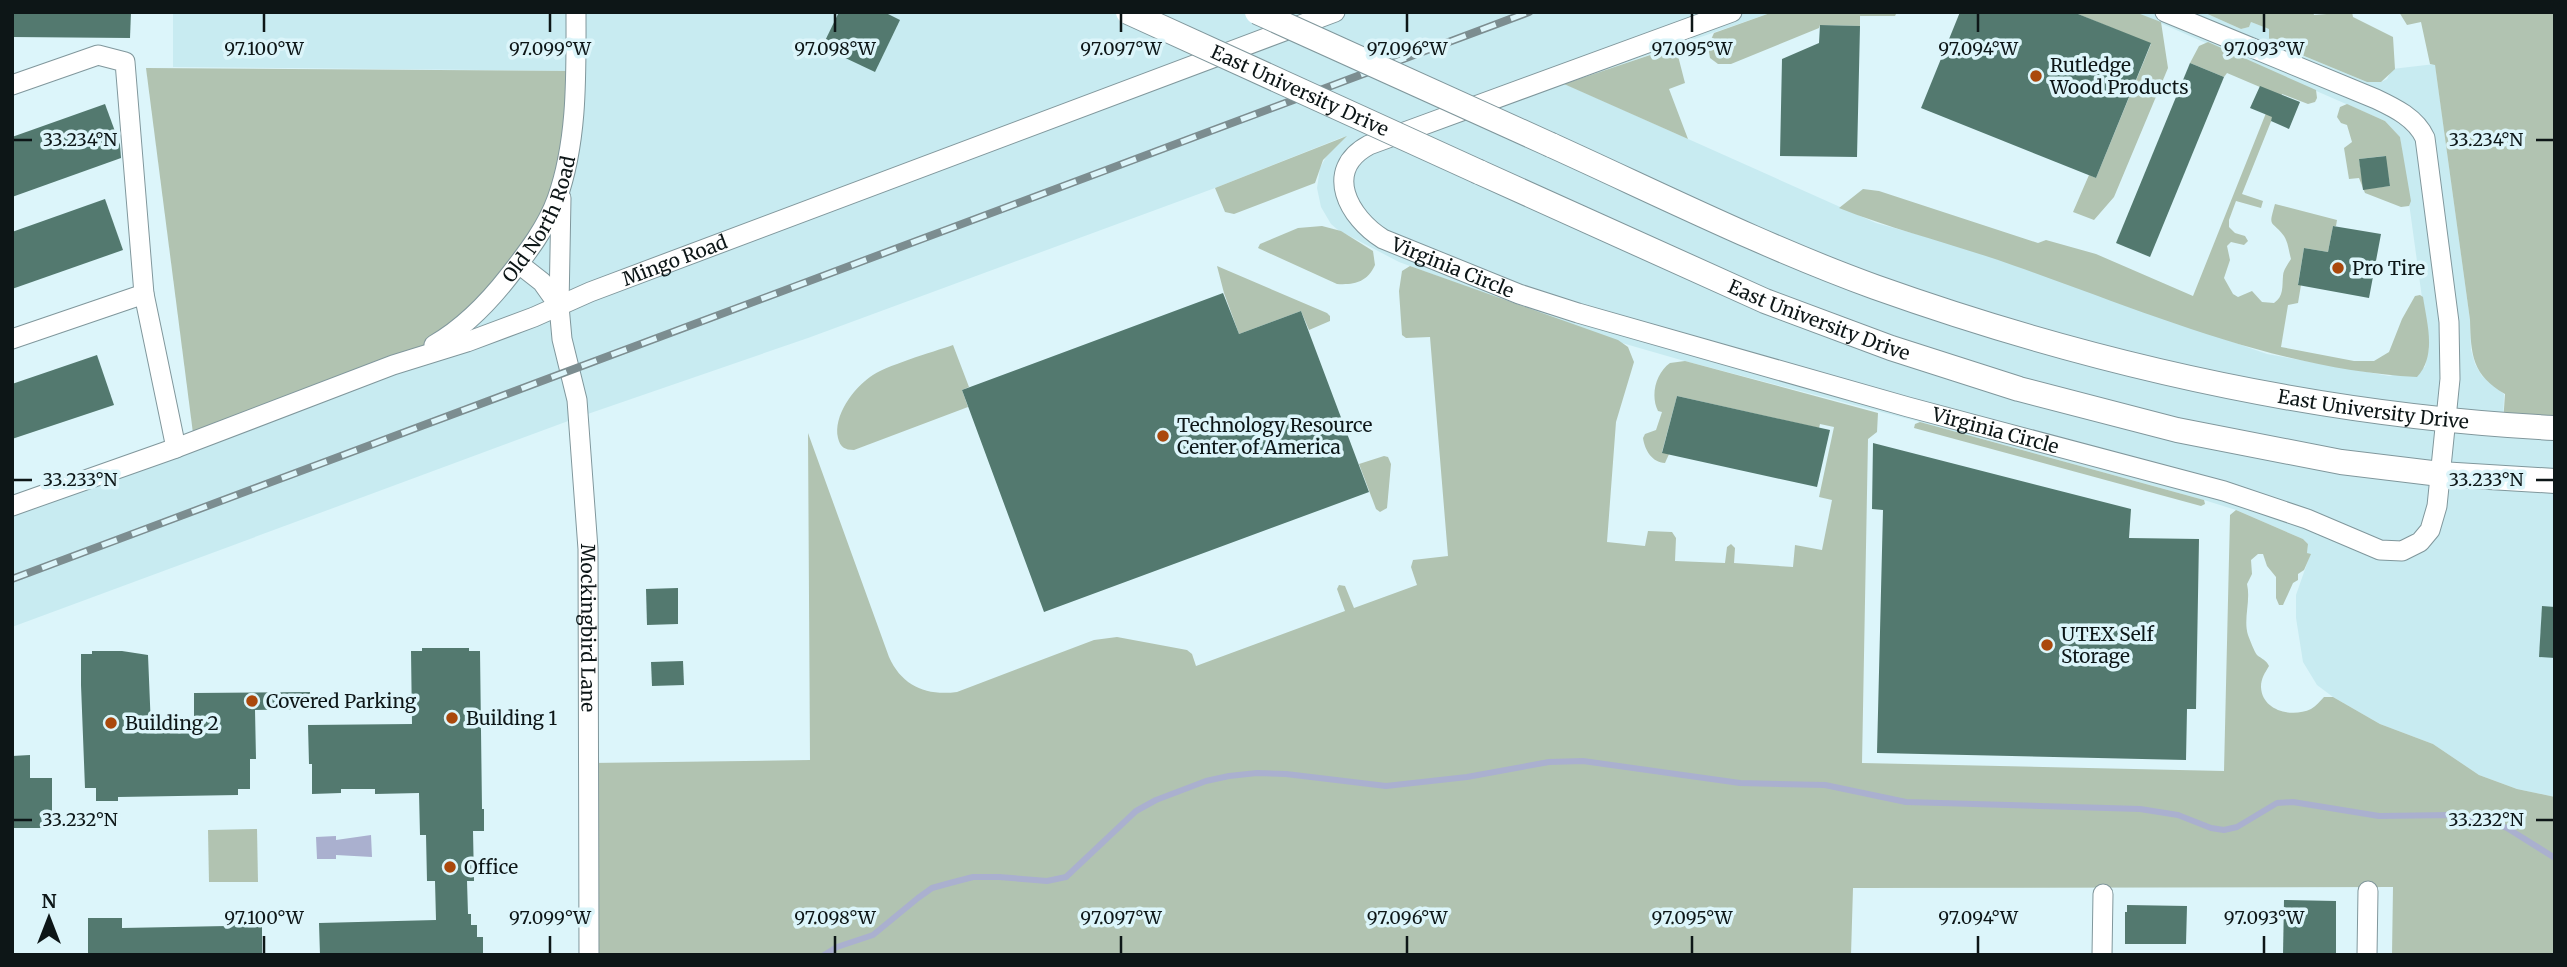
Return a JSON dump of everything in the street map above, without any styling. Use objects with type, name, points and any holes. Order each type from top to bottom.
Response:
[{"type":"main road","name":"East University Drive","points":[[1128,12],[1765,301],[1829,327],[1955,369],[2019,389],[2177,430],[2328,460],[2440,474],[2555,481]]},
{"type":"main road","name":"East University Drive","points":[[1257,12],[1822,267],[1876,288],[2092,356],[2232,388],[2351,408],[2555,428]]},
{"type":"street","name":"Old North Road","points":[[393,365],[460,328],[494,295],[519,264],[551,212],[565,171],[574,117],[576,12]]},
{"type":"street","name":"Mingo Road","points":[[12,506],[176,448],[393,365],[534,317],[603,287],[1335,12]]},
{"type":"street","name":"Virginia Circle","points":[[1732,12],[1369,145],[1360,150],[1347,165],[1344,189],[1349,205],[1364,226],[1383,239],[1549,304],[1921,410],[2224,491],[2306,519],[2380,550],[2395,552],[2409,549],[2424,539],[2434,520],[2450,379],[2449,322],[2421,130],[2405,115],[2376,99],[2165,12]]},
{"type":"street","points":[[12,85],[98,55],[125,62],[144,294],[176,448]]},
{"type":"street","name":"Mockingbird Lane","points":[[565,171],[561,210],[559,306],[562,340],[577,400],[588,548],[589,955]]},
{"type":"street","points":[[519,264],[542,282],[559,306]]},
{"type":"street","points":[[12,339],[144,294]]},
{"type":"street","points":[[2367,955],[2368,891]]},
{"type":"street","points":[[2102,955],[2103,894]]},
{"type":"shaded area","points":[[173,12],[1773,12],[1565,84],[1876,223],[1963,247],[2267,354],[2389,376],[2425,367],[2429,349],[2400,137],[2385,121],[2135,12],[2203,12],[2241,29],[2249,27],[2251,22],[2270,29],[2273,43],[2367,82],[2387,79],[2392,69],[2435,64],[2470,320],[2471,350],[2475,364],[2482,376],[2504,394],[2503,424],[2555,428],[2555,797],[2517,789],[2479,775],[2433,744],[2380,724],[2317,685],[2303,662],[2296,618],[2296,595],[2310,555],[2307,553],[2308,544],[2303,539],[2236,510],[2204,500],[1622,343],[1399,262],[1338,230],[1321,207],[1317,188],[1320,168],[1343,137],[1215,188],[808,338],[579,417],[12,627],[12,506],[176,448],[574,71],[173,67]]},
{"type":"shaded area","points":[[371,835],[372,857],[336,855],[336,859],[317,859],[316,837],[336,836],[336,840]]},
{"type":"green space","points":[[1773,12],[1897,12],[1895,16],[1860,16],[1860,26],[1820,25],[1819,28],[1731,64],[1718,64],[1710,58],[1708,46],[1714,33]]},
{"type":"green space","points":[[2073,12],[2135,12],[2161,22],[2168,68],[2114,197],[2094,220],[2073,212],[2089,175],[2096,178],[2151,44]]},
{"type":"green space","points":[[2203,12],[2313,12],[2314,15],[2352,12],[2353,17],[2393,37],[2395,69],[2381,82],[2367,82],[2273,43],[2269,38],[2269,29],[2251,22],[2249,27],[2241,29]]},
{"type":"green space","points":[[2399,12],[2555,12],[2555,428],[2503,424],[2505,394],[2486,379],[2476,363],[2471,344],[2435,65],[2430,64],[2421,22],[2407,25]]},
{"type":"green space","points":[[2208,42],[2316,90],[2317,98],[2315,102],[2308,104],[2282,94],[2242,194],[2263,201],[2261,208],[2236,201],[2229,227],[2235,233],[2245,236],[2248,241],[2244,245],[2231,242],[2227,246],[2230,260],[2224,278],[2233,294],[2238,297],[2252,291],[2262,302],[2274,303],[2281,294],[2284,272],[2291,259],[2285,238],[2272,223],[2275,204],[2337,220],[2336,226],[2333,226],[2328,252],[2304,248],[2298,303],[2288,305],[2281,347],[2354,361],[2374,361],[2389,352],[2402,319],[2415,296],[2420,295],[2423,297],[2427,318],[2429,349],[2427,359],[2417,377],[2365,372],[2263,351],[1839,208],[1863,189],[1879,191],[2038,243],[2046,240],[2096,254],[2193,296],[2274,93],[2227,73],[2224,77],[2190,63],[2199,46]]},
{"type":"green space","points":[[1668,49],[1677,52],[1685,83],[1669,89],[1688,139],[1564,84]]},
{"type":"green space","points":[[146,68],[574,71],[574,117],[543,227],[442,340],[194,441]]},
{"type":"green space","points":[[2347,104],[2385,121],[2400,137],[2411,201],[2409,206],[2401,207],[2365,193],[2359,178],[2349,179],[2344,148],[2352,142],[2347,125],[2341,123],[2337,117],[2340,107]],"holes":[[[2385,156],[2390,186],[2364,189],[2359,159]]]},
{"type":"green space","points":[[1347,136],[1323,160],[1315,183],[1234,214],[1225,212],[1215,188]]},
{"type":"green space","points":[[1322,226],[1341,231],[1373,251],[1375,265],[1364,279],[1355,283],[1337,284],[1258,248],[1260,244],[1298,228]]},
{"type":"green space","points":[[1217,266],[1327,313],[1330,321],[1309,330],[1301,311],[1239,334]]},
{"type":"green space","points":[[1410,266],[1618,340],[1628,347],[1634,362],[1616,422],[1607,542],[1645,546],[1648,531],[1672,532],[1676,538],[1675,561],[1725,563],[1727,547],[1731,544],[1735,548],[1734,563],[1793,567],[1795,545],[1822,550],[1832,500],[1819,497],[1834,427],[1820,424],[1819,428],[1677,396],[1662,452],[1669,454],[1665,463],[1660,462],[1650,455],[1643,438],[1645,434],[1656,430],[1662,412],[1658,411],[1656,405],[1656,385],[1661,372],[1670,363],[1685,361],[1878,413],[1877,432],[1868,439],[1862,763],[2224,771],[2230,515],[2236,510],[2303,539],[2308,544],[2307,553],[2311,554],[2283,605],[2279,605],[2276,598],[2276,577],[2267,566],[2263,554],[2258,554],[2251,560],[2252,574],[2247,584],[2247,629],[2257,655],[2269,666],[2261,684],[2267,702],[2279,710],[2295,713],[2311,709],[2324,697],[2333,697],[2380,724],[2433,744],[2479,775],[2517,789],[2555,797],[2555,955],[2392,955],[2393,887],[1853,888],[1851,955],[589,955],[590,763],[810,760],[808,433],[889,657],[901,675],[916,687],[935,692],[957,692],[1094,640],[1117,637],[1187,650],[1192,654],[1196,666],[1345,611],[1337,589],[1339,585],[1345,586],[1354,608],[1417,585],[1411,567],[1413,560],[1448,556],[1430,337],[1406,338],[1402,335],[1399,291],[1402,271]]},
{"type":"green space","points":[[953,345],[969,387],[962,390],[968,407],[854,450],[842,446],[837,430],[841,412],[864,382],[886,368]]},
{"type":"green space","points":[[1920,422],[2204,500],[2205,504],[2201,506],[1914,428],[1915,424]]},
{"type":"green space","points":[[1388,457],[1391,464],[1387,508],[1380,512],[1376,509],[1359,464]]},
{"type":"green space","points":[[257,829],[258,882],[209,882],[208,830]]},
{"type":"building","points":[[12,12],[131,12],[130,38],[12,37]]},
{"type":"building","points":[[839,12],[884,12],[900,20],[875,72],[822,47]]},
{"type":"building","name":"Rutledge Wood Products","points":[[1960,12],[2073,12],[2151,43],[2096,178],[1921,108]]},
{"type":"building","points":[[1820,25],[1860,26],[1857,157],[1780,156],[1782,59],[1819,43]]},
{"type":"building","name":"Rutledge Wood Products","points":[[2190,63],[2224,77],[2150,257],[2116,243]]},
{"type":"building","points":[[2260,86],[2300,102],[2289,129],[2271,121],[2272,117],[2250,108]]},
{"type":"building","points":[[105,104],[120,145],[121,158],[12,197],[12,137]]},
{"type":"building","points":[[2386,156],[2390,186],[2363,190],[2359,159]]},
{"type":"building","points":[[105,199],[123,250],[12,289],[12,232]]},
{"type":"building","name":"Pro Tire","points":[[2333,226],[2381,234],[2369,298],[2298,285],[2304,248],[2328,252]]},
{"type":"building","name":"Technology Resource Center of America","points":[[1223,293],[1239,334],[1301,311],[1369,492],[1044,612],[962,390]]},
{"type":"building","points":[[97,355],[114,405],[12,439],[12,384]]},
{"type":"building","points":[[1677,396],[1830,430],[1817,487],[1662,453]]},
{"type":"building","points":[[1873,443],[2131,509],[2129,538],[2199,539],[2196,709],[2187,709],[2186,760],[1877,753],[1883,510],[1872,509]]},
{"type":"building","points":[[678,588],[678,624],[647,625],[646,589]]},
{"type":"building","points":[[2542,606],[2555,607],[2555,658],[2539,657]]},
{"type":"building","points":[[422,648],[469,648],[469,651],[480,651],[484,831],[473,831],[474,881],[467,881],[468,914],[471,914],[471,925],[477,925],[477,937],[483,937],[483,955],[320,955],[319,923],[436,920],[435,881],[427,881],[426,835],[420,835],[419,793],[375,794],[375,789],[341,789],[341,793],[312,794],[312,764],[309,764],[308,725],[412,724],[411,651],[422,651]]},
{"type":"building","name":"Building 2","points":[[92,651],[122,651],[148,655],[151,728],[194,727],[194,693],[310,692],[311,709],[255,710],[256,759],[250,759],[250,789],[238,789],[238,795],[118,797],[118,801],[96,801],[96,788],[85,788],[81,685],[81,654],[92,654]]},
{"type":"building","points":[[683,661],[684,685],[652,686],[651,662]]},
{"type":"building","points":[[30,755],[30,778],[52,778],[52,828],[12,828],[12,756]]},
{"type":"building","points":[[2284,900],[2336,901],[2336,955],[2283,955]]},
{"type":"building","points":[[2127,905],[2187,906],[2186,944],[2125,944]]},
{"type":"building","points":[[88,918],[122,918],[122,928],[227,926],[227,921],[245,921],[245,926],[262,925],[262,955],[88,955]]},
{"type":"waterway","points":[[824,955],[837,947],[873,935],[932,888],[973,877],[1047,881],[1066,877],[1136,811],[1156,800],[1206,781],[1257,773],[1386,786],[1467,777],[1549,762],[1583,761],[1740,783],[1825,785],[1906,802],[2140,809],[2178,815],[2211,828],[2224,830],[2237,827],[2277,803],[2293,802],[2379,816],[2451,815],[2479,818],[2507,828],[2555,858]]},
{"type":"railway","points":[[12,579],[1529,12]]},
{"type":"place","name":"Rutledge Wood Products","points":[[2036,76]]},
{"type":"place","name":"Pro Tire","points":[[2338,268]]},
{"type":"place","name":"Technology Resource Center of America","points":[[1163,436]]},
{"type":"place","name":"UTEX Self Storage","points":[[2047,645]]},
{"type":"place","name":"Covered Parking","points":[[252,701]]},
{"type":"place","name":"Building 1","points":[[452,718]]},
{"type":"place","name":"Building 2","points":[[111,723]]},
{"type":"place","name":"Office","points":[[450,867]]}]
